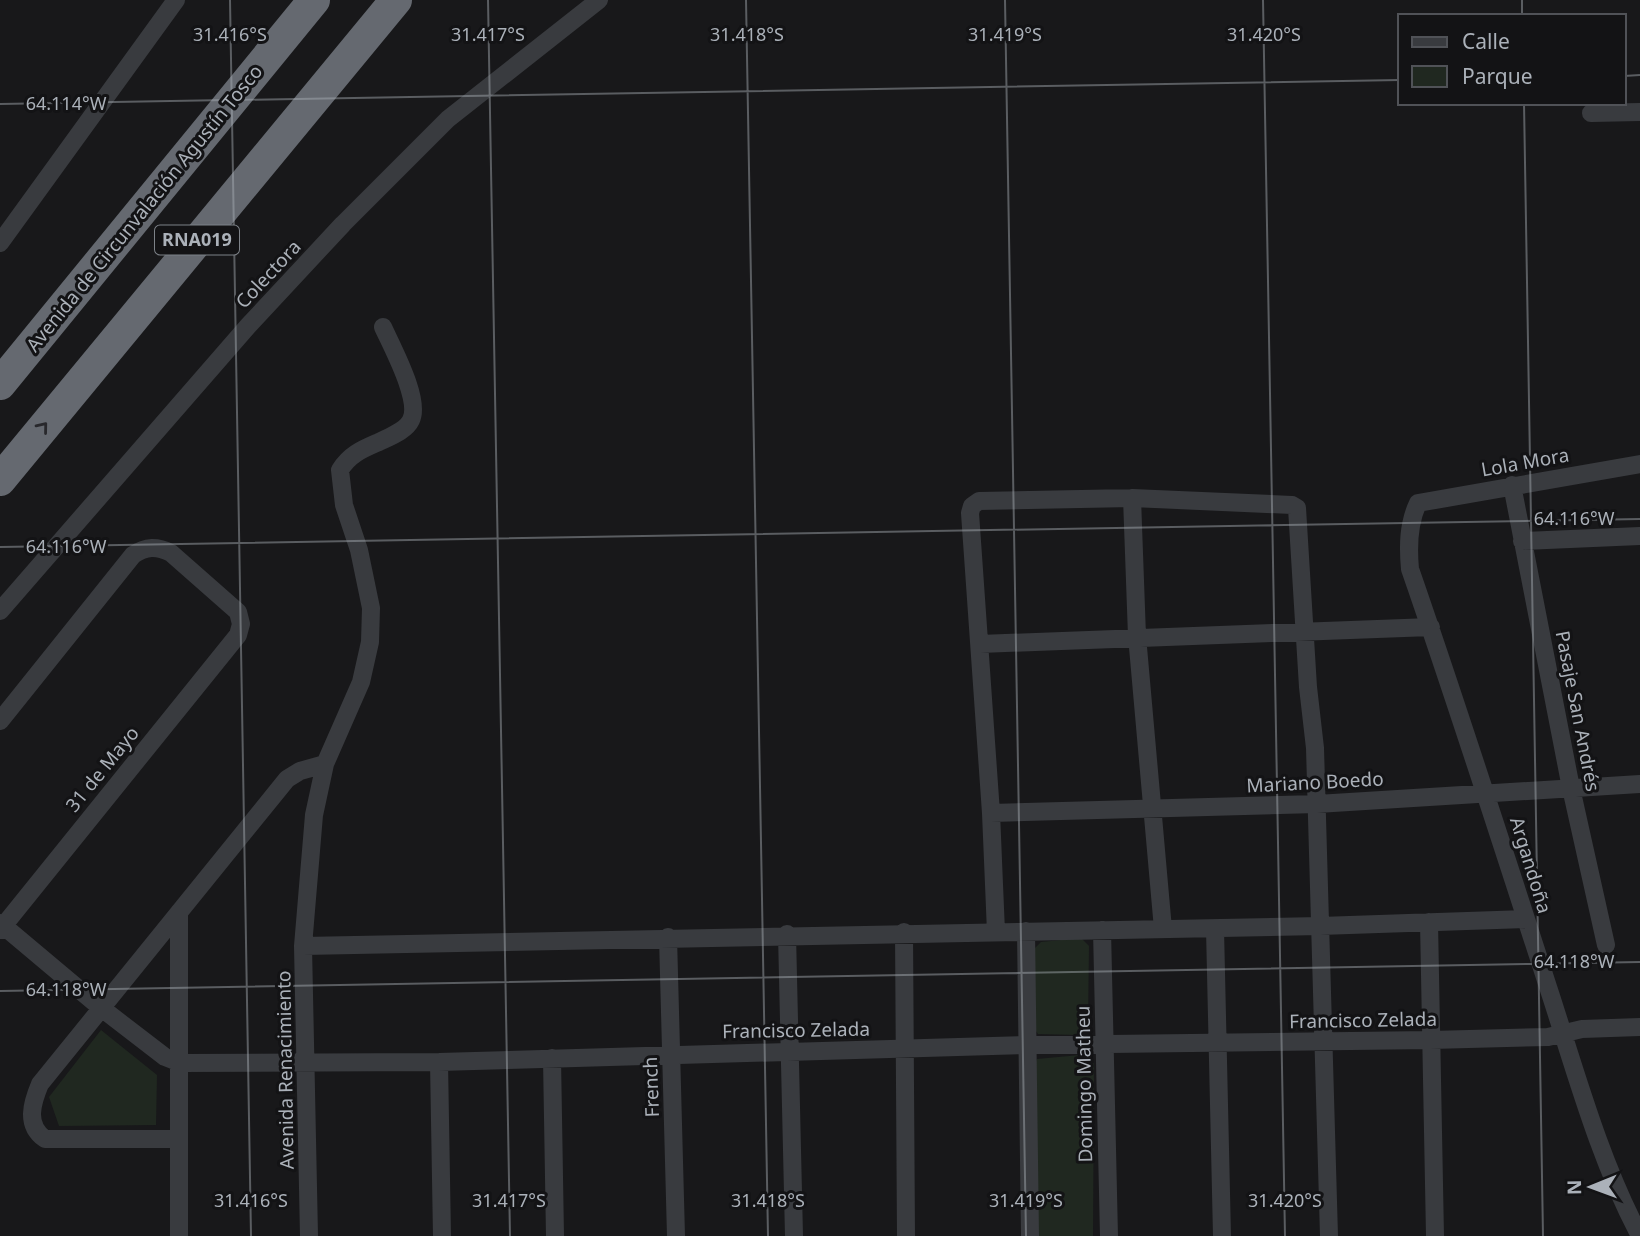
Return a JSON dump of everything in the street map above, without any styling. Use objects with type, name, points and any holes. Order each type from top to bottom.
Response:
[{"type":"highway","name":"Avenida de Circunvalación Agustín Tosco","points":[[0,384],[314,0]]},
{"type":"highway","name":"RNA019","points":[[0,480],[396,0]]},
{"type":"highway","points":[[199,238],[271,175],[419,0]]},
{"type":"street","points":[[0,243],[176,0]]},
{"type":"street","name":"Colectora","points":[[0,611],[248,326],[343,224],[448,119],[599,0]]},
{"type":"street","points":[[1591,113],[1640,112]]},
{"type":"street","name":"Avenida Renacimiento","points":[[309,1236],[303,946],[314,815],[325,764],[361,682],[370,642],[372,608],[367,577],[344,505],[340,470],[357,451],[398,433],[411,422],[413,409],[409,388],[383,327]]},
{"type":"street","name":"Lola Mora","points":[[1418,503],[1640,464]]},
{"type":"street","name":"Pasaje San Andrés","points":[[1512,485],[1571,788],[1606,945]]},
{"type":"street","points":[[1132,498],[1138,636],[1163,929]]},
{"type":"street","points":[[996,932],[991,813],[970,513],[972,506],[979,501],[1132,498],[1292,505],[1297,508],[1317,804],[1329,1236]]},
{"type":"street","name":"Argandoña","points":[[1418,503],[1413,514],[1408,547],[1410,569],[1487,792],[1563,1033],[1623,1204],[1640,1236]]},
{"type":"street","points":[[1522,541],[1640,536]]},
{"type":"street","name":"31 de Mayo","points":[[0,721],[133,555],[142,549],[162,548],[171,553],[232,606],[241,624],[238,635],[1,926]]},
{"type":"street","points":[[980,644],[1431,627]]},
{"type":"street","points":[[178,1139],[51,1140],[38,1135],[31,1110],[40,1084],[287,779],[300,771],[325,764]]},
{"type":"street","name":"Mariano Boedo","points":[[991,813],[1317,804],[1640,784]]},
{"type":"street","points":[[178,912],[179,1236]]},
{"type":"street","points":[[303,946],[787,934],[1215,929],[1526,919]]},
{"type":"street","points":[[1429,922],[1434,1236]]},
{"type":"street","points":[[1,926],[165,1057],[180,1063]]},
{"type":"street","points":[[1215,929],[1222,1236]]},
{"type":"street","name":"Domingo Matheu","points":[[1102,930],[1109,1236]]},
{"type":"street","points":[[1026,931],[1030,1236]]},
{"type":"street","points":[[904,932],[906,1236]]},
{"type":"street","points":[[787,934],[794,1236]]},
{"type":"street","name":"French","points":[[668,937],[676,1236]]},
{"type":"street","name":"Francisco Zelada","points":[[180,1063],[439,1062],[1027,1045],[1431,1040],[1548,1037],[1582,1029],[1640,1027]]},
{"type":"street","points":[[552,1058],[555,1236]]},
{"type":"street","points":[[439,1062],[442,1236]]},
{"type":"green space","points":[[1081,938],[1089,946],[1088,1025],[1078,1035],[1038,1034],[1033,1027],[1035,948],[1041,942]]},
{"type":"green space","points":[[101,1030],[157,1075],[156,1125],[59,1126],[49,1097]]},
{"type":"green space","points":[[1080,1055],[1089,1058],[1094,1064],[1093,1236],[1038,1236],[1034,1066],[1037,1059]]}]
